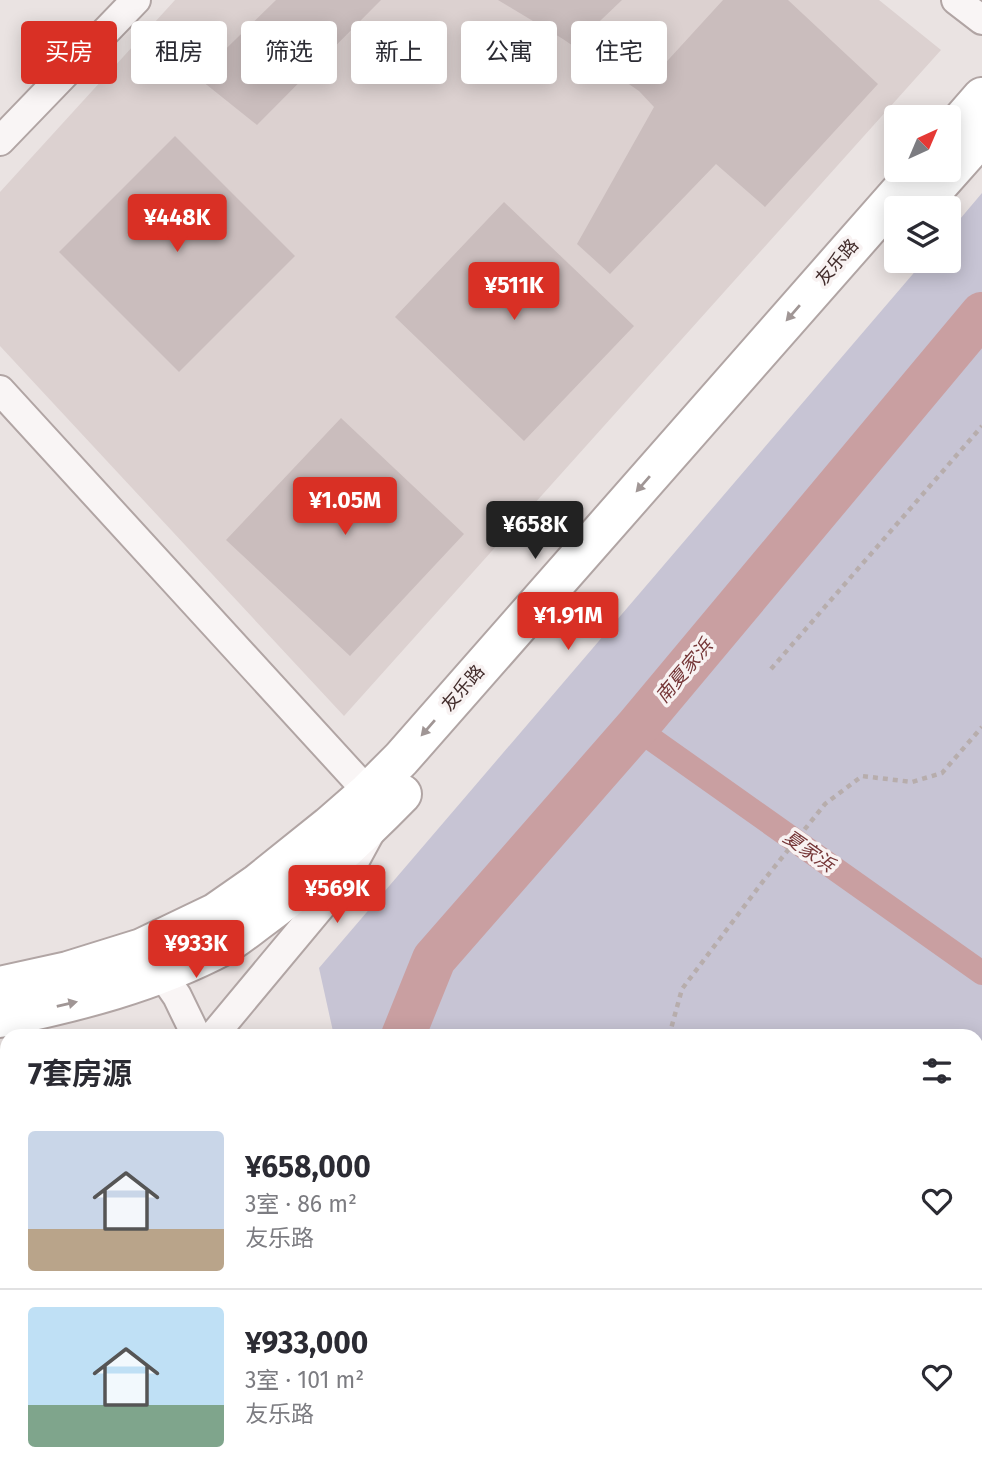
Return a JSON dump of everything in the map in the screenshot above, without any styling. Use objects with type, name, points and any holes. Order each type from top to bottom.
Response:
[{"type":"main road","points":[[926,196],[973,128]]},
{"type":"main road","name":"友乐路","points":[[373,805],[401,759],[908,182]]},
{"type":"main road","name":"友乐路","points":[[0,1018],[76,1002],[152,961],[329,827],[373,805],[429,766],[884,248]]},
{"type":"main road","name":"友乐路","points":[[0,986],[68,971],[152,961]]},
{"type":"street","points":[[0,141],[136,0]]},
{"type":"street","points":[[956,0],[982,20]]},
{"type":"street","points":[[0,390],[373,805],[346,875],[219,1029]]},
{"type":"street","points":[[152,961],[177,996],[193,1029]]},
{"type":"path","points":[[771,669],[982,426]]},
{"type":"path","points":[[670,1029],[682,989],[825,804],[862,776],[912,782],[942,773],[982,727]]},
{"type":"shaded area","points":[[175,0],[879,0],[941,50],[892,105],[884,105],[884,114],[344,716],[0,346],[0,192],[98,84],[117,84],[117,64],[131,48],[131,84],[227,84],[227,21],[156,21]]},
{"type":"shaded area","points":[[982,193],[982,1029],[332,1029],[319,968],[914,273],[961,273],[961,218]]},
{"type":"building","points":[[276,0],[381,0],[360,21],[351,21],[351,30],[337,44],[337,21],[254,21]]},
{"type":"building","points":[[498,0],[622,0],[600,21],[571,21],[571,44],[557,35],[557,21],[533,21]]},
{"type":"building","points":[[723,0],[788,0],[878,84],[765,207],[716,164],[610,274],[577,244],[654,107],[629,84],[667,84],[667,61]]},
{"type":"building","points":[[241,34],[241,84],[298,84],[257,125],[206,84],[227,84],[227,48]]},
{"type":"building","points":[[175,136],[295,256],[179,372],[59,252]]},
{"type":"building","points":[[504,202],[634,326],[524,441],[395,317]]},
{"type":"building","points":[[341,418],[464,534],[350,656],[226,540]]},
{"type":"waterway","name":"南夏家浜","points":[[406,1029],[434,959],[636,728],[982,314]]},
{"type":"waterway","name":"夏家浜","points":[[636,728],[982,973]]}]
